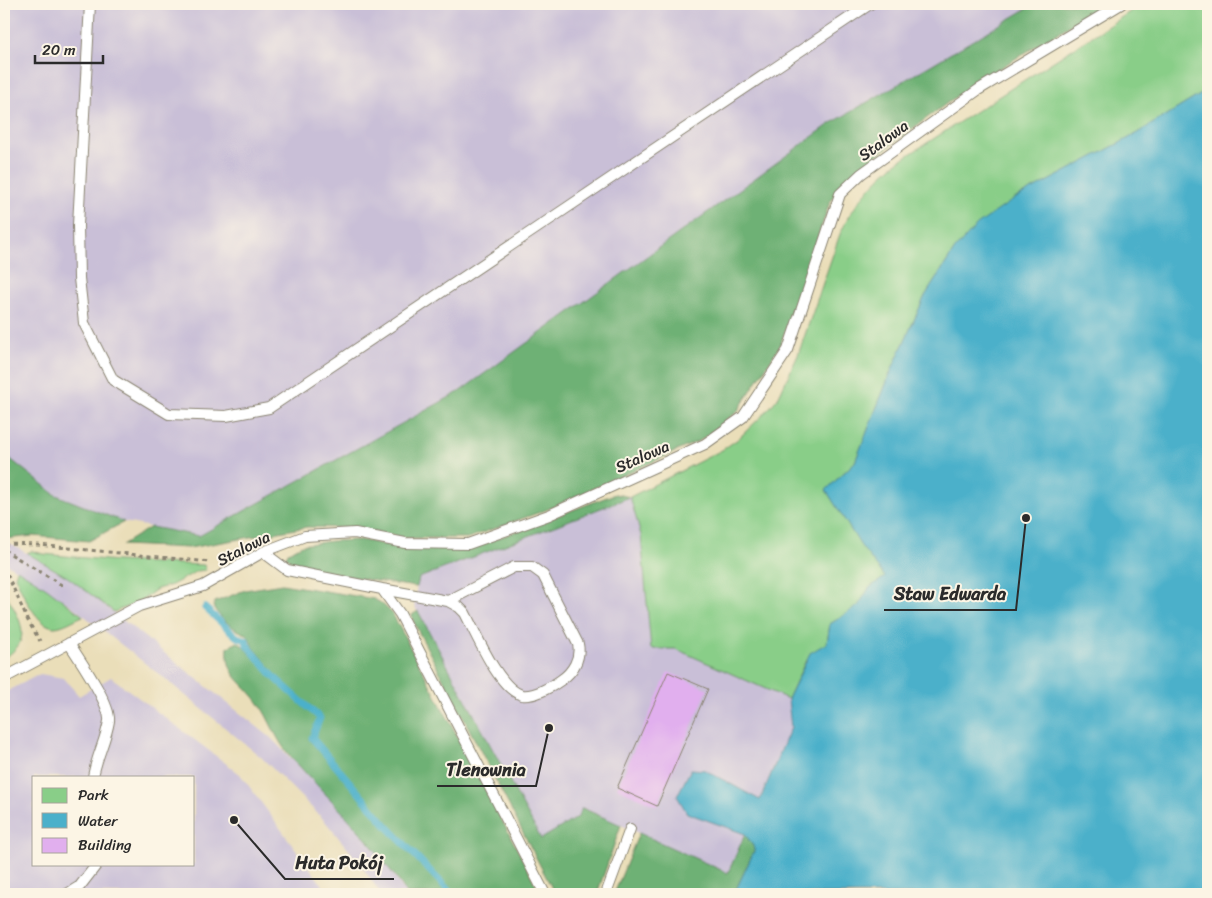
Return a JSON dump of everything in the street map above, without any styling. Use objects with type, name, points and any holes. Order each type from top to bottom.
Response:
[{"type":"lane","points":[[90,4],[78,225],[79,278],[84,323],[114,380],[170,414],[226,416],[269,408],[870,4]]},
{"type":"lane","name":"Stalowa","points":[[4,678],[139,606],[203,586],[263,552],[305,536],[355,533],[405,543],[468,544],[549,515],[705,444],[743,417],[788,350],[840,194],[861,174],[978,90],[1121,4]]},
{"type":"lane","points":[[263,552],[287,570],[448,601],[459,607],[465,614],[501,680],[510,690],[523,695],[532,694],[561,680],[571,671],[580,652],[578,644],[543,575],[532,567],[514,567],[448,601]]},
{"type":"lane","points":[[382,589],[400,614],[545,894]]},
{"type":"lane","points":[[69,643],[106,705],[109,718],[93,776]]},
{"type":"lane","points":[[606,894],[630,829]]},
{"type":"lane","points":[[67,894],[80,886],[96,866]]},
{"type":"path","points":[[4,544],[48,546],[238,566]]},
{"type":"path","points":[[4,550],[65,587]]},
{"type":"path","points":[[4,567],[28,621],[49,654]]},
{"type":"shaded area","points":[[4,4],[1059,4],[459,392],[199,536],[124,522],[56,495],[4,454]]},
{"type":"shaded area","points":[[630,497],[641,535],[651,649],[676,649],[788,699],[791,727],[728,873],[583,808],[578,817],[541,840],[414,605],[418,578]]},
{"type":"shaded area","points":[[4,540],[69,578],[270,737],[337,805],[372,845],[407,894],[381,894],[358,861],[324,820],[261,757],[69,604],[4,562]]},
{"type":"shaded area","points":[[40,674],[64,678],[79,696],[111,677],[240,774],[329,894],[4,894],[4,693]]},
{"type":"green space","points":[[1035,4],[1105,4],[969,87],[858,169],[830,202],[780,346],[737,412],[701,440],[546,510],[468,538],[405,538],[355,528],[307,527],[189,548],[122,545],[151,527],[199,536],[459,392],[830,124]]},
{"type":"green space","points":[[1142,4],[1208,4],[1208,90],[1129,138],[1016,198],[955,249],[925,296],[892,369],[855,462],[826,490],[861,545],[886,577],[869,588],[859,606],[830,624],[827,643],[806,660],[788,699],[676,649],[651,649],[641,535],[630,497],[722,450],[738,439],[778,398],[798,355],[845,223],[857,204],[879,178],[896,163]]},
{"type":"green space","points":[[4,454],[56,495],[124,522],[89,541],[33,536],[4,539]]},
{"type":"green space","points":[[615,494],[630,497],[419,578],[417,587],[326,572],[294,562],[286,557],[288,552],[302,545],[332,541],[361,540],[402,548],[469,549]]},
{"type":"green space","points":[[32,551],[43,554],[117,561],[204,565],[206,570],[197,571],[172,585],[157,589],[139,602],[114,612],[69,578],[27,553]]},
{"type":"green space","points":[[17,569],[48,589],[83,616],[58,627],[47,625],[35,614],[25,598],[15,576]]},
{"type":"green space","points":[[282,584],[374,599],[392,613],[541,894],[455,894],[390,825],[314,738],[322,717],[276,675],[251,644],[247,634],[227,623],[213,606],[215,602],[245,590]]},
{"type":"green space","points":[[4,591],[19,618],[22,635],[14,651],[4,658]]},
{"type":"green space","points":[[418,611],[541,839],[578,817],[582,808],[621,825],[597,894],[555,894],[413,621],[412,615]]},
{"type":"green space","points":[[238,642],[317,719],[309,739],[388,831],[448,894],[407,894],[365,837],[286,751],[258,702],[232,672],[229,665],[228,647]]},
{"type":"green space","points":[[639,833],[728,873],[745,834],[755,849],[734,894],[614,894]]},
{"type":"water","points":[[1208,90],[1208,894],[734,894],[755,849],[745,834],[687,813],[677,796],[691,769],[705,770],[760,800],[791,727],[788,699],[810,653],[827,643],[830,624],[858,606],[869,588],[885,577],[861,546],[826,490],[855,462],[892,369],[925,296],[955,249],[977,225],[1016,198],[1129,138]]},
{"type":"building","points":[[668,672],[708,689],[657,806],[617,788]]},
{"type":"waterway","points":[[205,608],[237,637],[246,640],[247,645],[274,677],[320,718],[312,738],[387,826],[452,894]]},
{"type":"place","name":"Staw Edwarda","points":[[1026,518]]},
{"type":"place","name":"Tlenownia","points":[[549,728]]},
{"type":"place","name":"Huta Pokój","points":[[234,820]]}]
